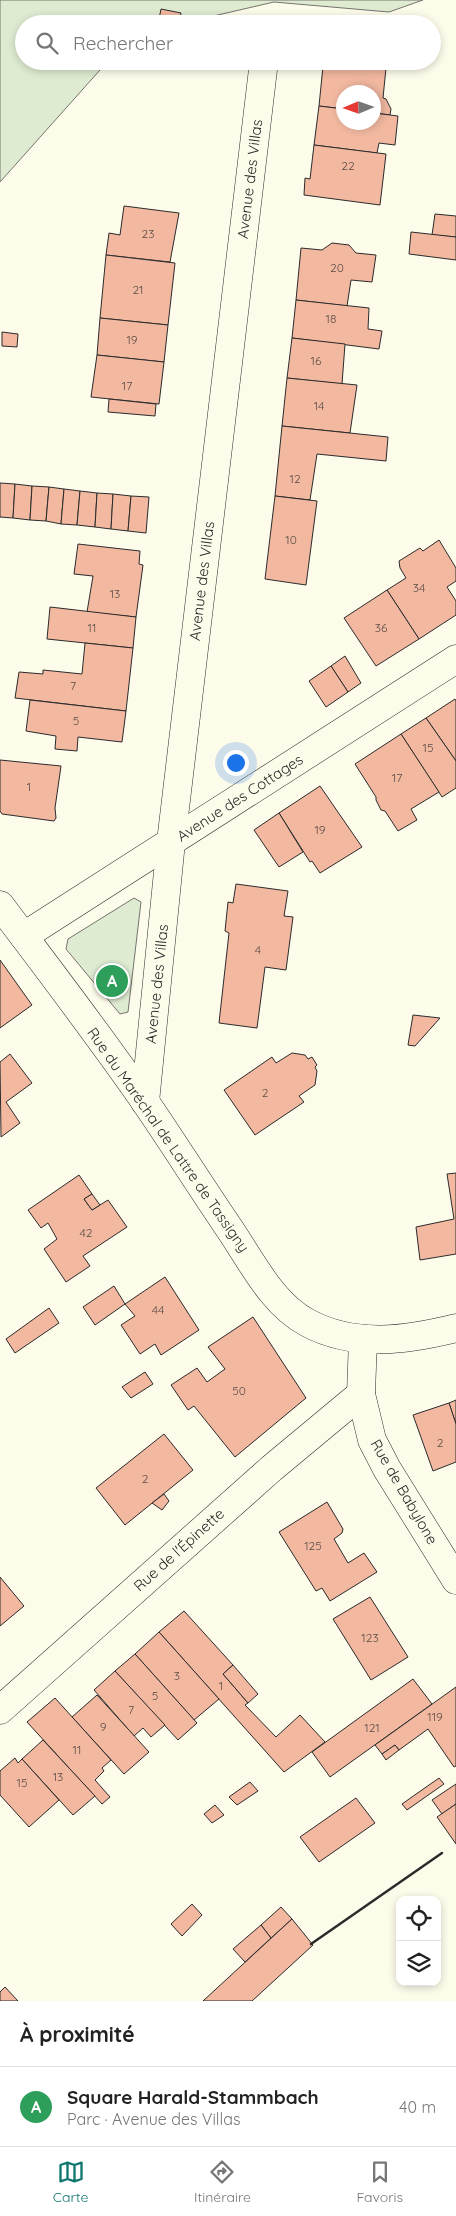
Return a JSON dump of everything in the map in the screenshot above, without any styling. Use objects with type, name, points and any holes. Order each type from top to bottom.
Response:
[{"type":"street","name":"Avenue des Villas","points":[[145,1102],[171,842],[263,70]]},
{"type":"street","name":"Avenue des Cottages","points":[[24,936],[456,659]]},
{"type":"street","name":"Rue du Maréchal de Lattre de Tassigny","points":[[0,904],[145,1102],[277,1298],[309,1324],[337,1334],[362,1339],[403,1339],[456,1328]]},
{"type":"street","name":"Rue de Babylone","points":[[362,1339],[361,1394],[365,1418],[376,1448],[387,1470],[456,1580]]},
{"type":"street","name":"Rue de l'Épinette","points":[[0,1710],[272,1468],[361,1394]]},
{"type":"green space","points":[[0,0],[423,0],[389,12],[274,2],[218,15],[15,15],[15,70],[100,70],[0,182]]},
{"type":"green space","points":[[134,898],[141,902],[128,1012],[120,1014],[66,949],[68,939]]},
{"type":"building","points":[[161,9],[181,13],[181,15],[160,15]]},
{"type":"building","points":[[323,70],[386,70],[383,98],[386,99],[391,109],[390,115],[381,114],[381,85],[336,85],[336,108],[319,106]]},
{"type":"building","points":[[319,106],[336,108],[336,130],[381,130],[381,114],[398,116],[395,145],[379,143],[377,153],[314,145]]},
{"type":"building","points":[[314,145],[386,154],[380,205],[304,195],[305,178],[310,179]]},
{"type":"building","points":[[124,206],[179,213],[170,262],[106,255],[109,233],[120,235]]},
{"type":"building","points":[[435,214],[456,216],[456,237],[432,235]]},
{"type":"building","points":[[411,232],[456,237],[456,260],[409,254]]},
{"type":"building","points":[[332,243],[349,245],[356,253],[376,255],[372,282],[351,280],[347,306],[296,300],[301,248],[322,250]]},
{"type":"building","points":[[106,255],[175,263],[168,325],[100,318]]},
{"type":"building","points":[[296,300],[369,308],[368,329],[382,331],[379,349],[292,338]]},
{"type":"building","points":[[100,318],[168,325],[164,362],[97,355]]},
{"type":"building","points":[[2,332],[18,334],[17,347],[2,346]]},
{"type":"building","points":[[292,338],[345,344],[342,384],[287,378]]},
{"type":"building","points":[[97,355],[164,362],[159,404],[91,397]]},
{"type":"building","points":[[287,378],[357,385],[350,433],[282,426]]},
{"type":"building","points":[[109,399],[156,404],[155,416],[108,412]]},
{"type":"building","points":[[282,426],[388,437],[386,461],[317,454],[310,500],[275,496]]},
{"type":"building","points":[[0,483],[15,484],[13,518],[0,517]]},
{"type":"building","points":[[15,484],[32,486],[30,520],[13,518]]},
{"type":"building","points":[[32,486],[49,487],[46,521],[30,520]]},
{"type":"building","points":[[49,487],[64,489],[61,524],[46,521]]},
{"type":"building","points":[[64,489],[80,491],[77,525],[61,524]]},
{"type":"building","points":[[80,491],[97,493],[95,527],[77,525]]},
{"type":"building","points":[[97,493],[113,494],[111,529],[95,527]]},
{"type":"building","points":[[113,494],[131,496],[128,531],[111,529]]},
{"type":"building","points":[[131,496],[149,497],[146,533],[128,531]]},
{"type":"building","points":[[275,496],[317,501],[306,585],[265,579]]},
{"type":"building","points":[[439,540],[456,568],[456,581],[447,587],[456,601],[456,615],[419,639],[387,590],[406,578],[400,568],[399,561],[420,548],[423,551]]},
{"type":"building","points":[[78,544],[140,551],[139,564],[143,565],[136,617],[87,612],[93,576],[74,574]]},
{"type":"building","points":[[387,590],[419,639],[376,666],[344,618]]},
{"type":"building","points":[[50,607],[136,617],[133,648],[47,639]]},
{"type":"building","points":[[85,643],[133,648],[126,711],[15,698],[19,672],[43,674],[43,670],[82,674]]},
{"type":"building","points":[[345,656],[361,683],[348,692],[331,666]]},
{"type":"building","points":[[331,666],[348,692],[326,707],[309,681]]},
{"type":"building","points":[[455,699],[456,701],[456,761],[426,718]]},
{"type":"building","points":[[30,700],[126,711],[122,742],[78,737],[77,751],[55,749],[56,736],[26,731]]},
{"type":"building","points":[[426,718],[456,761],[456,788],[442,797],[401,734]]},
{"type":"building","points":[[401,734],[439,792],[411,809],[417,820],[398,831],[385,811],[381,810],[376,797],[355,764]]},
{"type":"building","points":[[0,760],[61,766],[55,808],[56,818],[54,821],[2,814],[0,811]]},
{"type":"building","points":[[320,786],[362,847],[320,873],[312,861],[310,862],[279,813]]},
{"type":"building","points":[[279,813],[303,852],[279,867],[254,830]]},
{"type":"building","points":[[236,884],[288,891],[284,916],[293,917],[286,970],[265,967],[257,1028],[219,1023],[229,933],[225,931],[228,902],[233,903]]},
{"type":"building","points":[[0,960],[32,1005],[0,1028]]},
{"type":"building","points":[[413,1015],[440,1018],[415,1046],[408,1045]]},
{"type":"building","points":[[292,1053],[305,1055],[308,1059],[312,1057],[317,1065],[315,1067],[317,1071],[315,1085],[299,1096],[304,1102],[255,1135],[224,1090],[272,1057],[276,1063]]},
{"type":"building","points":[[10,1054],[32,1083],[6,1102],[20,1123],[1,1137],[0,1062]]},
{"type":"building","points":[[456,1173],[456,1254],[420,1260],[416,1227],[454,1219],[447,1174]]},
{"type":"building","points":[[79,1175],[92,1194],[84,1199],[92,1210],[108,1200],[127,1227],[83,1256],[90,1266],[66,1282],[44,1249],[57,1239],[48,1223],[41,1228],[28,1210]]},
{"type":"building","points":[[92,1194],[100,1205],[92,1210],[84,1199]]},
{"type":"building","points":[[165,1277],[199,1330],[161,1355],[155,1344],[140,1354],[121,1325],[135,1316],[125,1304]]},
{"type":"building","points":[[114,1286],[125,1304],[95,1325],[83,1307]]},
{"type":"building","points":[[49,1308],[59,1323],[15,1353],[6,1339]]},
{"type":"building","points":[[253,1317],[306,1398],[235,1457],[194,1406],[188,1410],[171,1385],[197,1368],[207,1382],[225,1369],[208,1347]]},
{"type":"building","points":[[145,1372],[153,1384],[131,1398],[122,1387]]},
{"type":"building","points":[[456,1400],[456,1424],[449,1403]]},
{"type":"building","points":[[449,1403],[456,1424],[456,1462],[433,1471],[413,1415]]},
{"type":"building","points":[[164,1434],[193,1470],[125,1525],[96,1488]]},
{"type":"building","points":[[164,1494],[169,1501],[162,1510],[152,1503]]},
{"type":"building","points":[[327,1502],[343,1529],[342,1533],[334,1539],[348,1563],[364,1553],[377,1572],[330,1601],[322,1588],[316,1591],[279,1532]]},
{"type":"building","points":[[0,1577],[24,1606],[0,1626]]},
{"type":"building","points":[[370,1597],[408,1657],[371,1680],[333,1619]]},
{"type":"building","points":[[184,1611],[233,1665],[223,1674],[248,1703],[245,1705],[276,1737],[300,1715],[325,1742],[284,1772],[159,1632]]},
{"type":"building","points":[[159,1632],[219,1699],[194,1720],[135,1654]]},
{"type":"building","points":[[135,1654],[197,1723],[178,1740],[115,1671]]},
{"type":"building","points":[[233,1665],[258,1694],[248,1703],[223,1674]]},
{"type":"building","points":[[115,1671],[165,1725],[151,1737],[143,1728],[134,1736],[94,1690]]},
{"type":"building","points":[[413,1679],[432,1704],[330,1777],[312,1752]]},
{"type":"building","points":[[456,1687],[456,1766],[454,1767],[428,1729],[399,1750],[395,1745],[382,1754],[375,1745]]},
{"type":"building","points":[[97,1695],[149,1752],[124,1774],[72,1717]]},
{"type":"building","points":[[55,1698],[111,1760],[102,1768],[104,1771],[95,1780],[110,1797],[102,1804],[27,1722]]},
{"type":"building","points":[[43,1740],[95,1796],[73,1815],[22,1759]]},
{"type":"building","points":[[395,1745],[399,1750],[386,1760],[382,1754]]},
{"type":"building","points":[[15,1758],[18,1763],[22,1759],[59,1800],[29,1827],[0,1795],[0,1771]]},
{"type":"building","points":[[439,1778],[444,1784],[407,1810],[402,1804]]},
{"type":"building","points":[[250,1782],[258,1791],[237,1805],[229,1797]]},
{"type":"building","points":[[456,1784],[456,1804],[442,1814],[432,1800]]},
{"type":"building","points":[[356,1798],[375,1823],[319,1862],[300,1837]]},
{"type":"building","points":[[456,1804],[456,1844],[437,1817]]},
{"type":"building","points":[[215,1805],[224,1815],[212,1823],[204,1814]]},
{"type":"building","points":[[192,1904],[202,1915],[182,1936],[171,1924]]},
{"type":"building","points":[[281,1907],[292,1919],[271,1938],[261,1925]]},
{"type":"building","points":[[292,1919],[313,1945],[252,2001],[203,2001]]},
{"type":"building","points":[[261,1925],[271,1938],[245,1962],[233,1949]]},
{"type":"building","points":[[5,1987],[18,2001],[0,2001],[0,1992]]},
{"type":"wall","points":[[311,1944],[442,1853]]},
{"type":"place","name":"Square Harald-Stammbach","points":[[112,981]]}]
